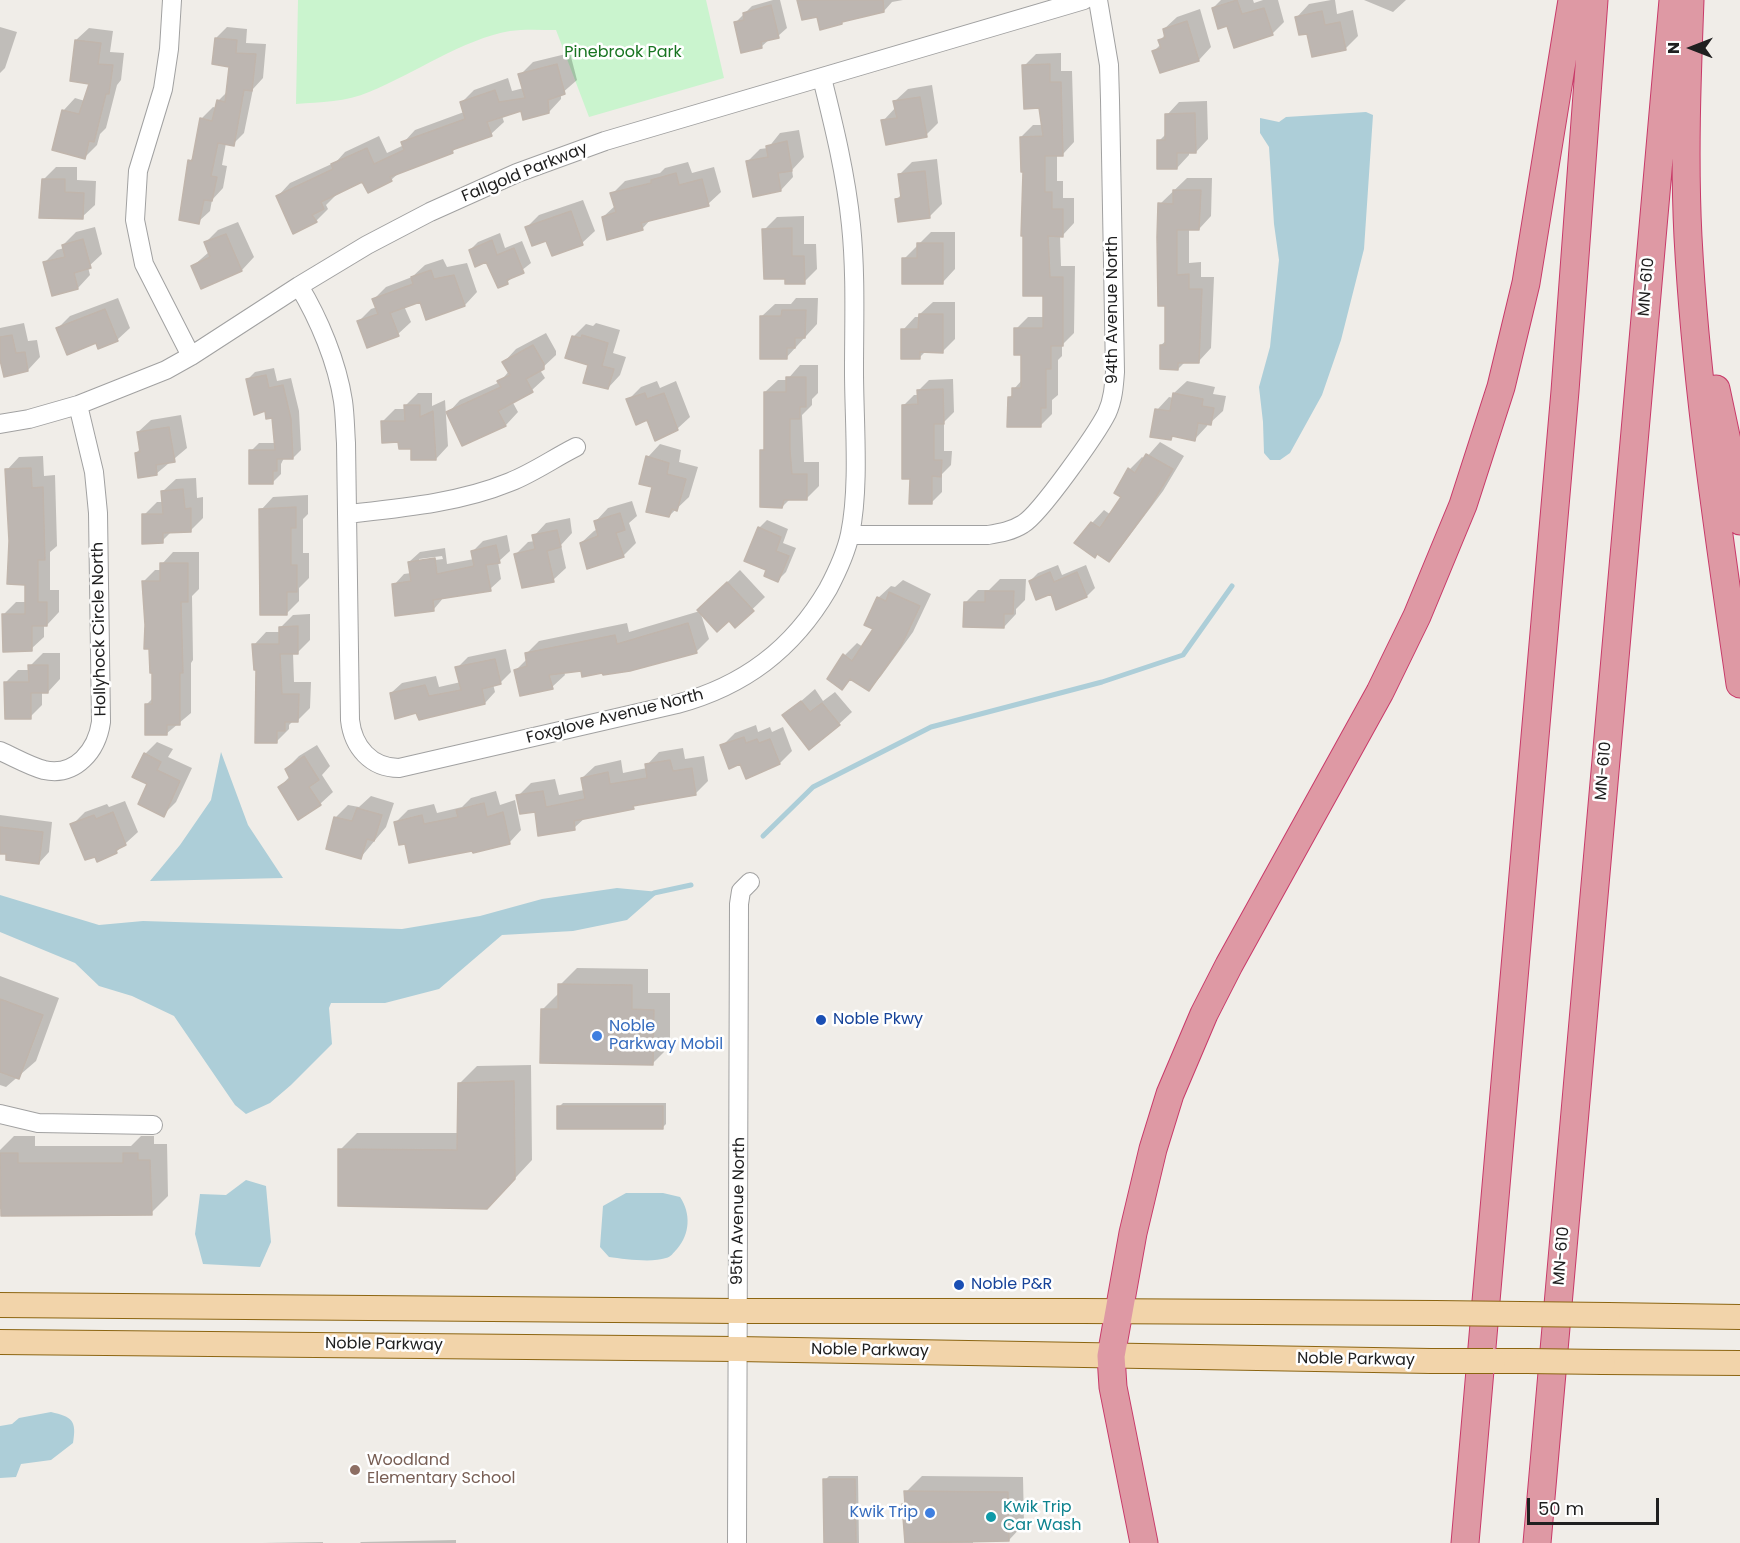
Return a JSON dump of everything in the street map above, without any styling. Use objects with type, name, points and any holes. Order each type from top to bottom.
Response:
[{"type":"highway","points":[[1140,1536],[1113,1387],[1111,1356],[1133,1233],[1153,1149],[1170,1094],[1191,1042],[1229,965],[1380,692],[1417,616],[1470,484],[1501,387],[1526,283],[1572,0]]},
{"type":"highway","points":[[1465,1543],[1566,382],[1594,0]]},
{"type":"highway","name":"MN-610","points":[[1537,1543],[1673,0]]},
{"type":"highway","points":[[1690,0],[1686,153],[1691,283],[1705,429],[1740,684]]},
{"type":"highway","points":[[1691,283],[1730,455],[1740,521]]},
{"type":"main road","points":[[0,1305],[737,1311],[1435,1313],[1740,1317]]},
{"type":"main road","name":"Noble Parkway","points":[[0,1342],[737,1348],[1111,1356],[1740,1364]]},
{"type":"street","points":[[172,0],[169,49],[164,79],[138,171],[135,220],[144,264],[191,356]]},
{"type":"street","name":"Fallgold Parkway","points":[[0,424],[29,419],[78,405],[130,386],[191,356],[367,245],[430,212],[517,172],[605,141],[1084,0]]},
{"type":"street","name":"94th Avenue North","points":[[850,535],[988,535],[1007,532],[1024,524],[1039,510],[1107,411],[1113,392],[1115,372],[1110,112],[1108,65],[1098,0]]},
{"type":"street","name":"Foxglove Avenue North","points":[[299,286],[308,301],[329,351],[343,400],[346,443],[352,733],[357,746],[367,756],[387,768],[399,768],[677,704],[718,690],[747,675],[772,657],[802,628],[815,611],[832,581],[843,558],[850,535],[855,481],[852,237],[845,177],[822,78]]},
{"type":"street","name":"Hollyhock Circle North","points":[[0,751],[51,771],[77,764],[87,756],[99,736],[101,722],[98,513],[93,472],[78,405]]},
{"type":"street","points":[[347,514],[427,503],[491,489],[513,481],[576,447]]},
{"type":"street","name":"95th Avenue North","points":[[737,1543],[739,904],[741,891],[750,882]]},
{"type":"street","points":[[0,1114],[38,1123],[153,1125]]},
{"type":"green space","name":"Pinebrook Park","points":[[298,0],[706,0],[724,78],[589,117],[556,30],[521,30],[474,41],[386,85],[352,98],[296,104]]},
{"type":"water","points":[[1366,112],[1373,115],[1364,249],[1341,340],[1322,395],[1290,453],[1280,460],[1270,460],[1264,453],[1259,387],[1270,347],[1279,260],[1274,224],[1269,147],[1260,133],[1260,118],[1279,122],[1286,117]]},
{"type":"water","points":[[221,752],[248,825],[283,878],[150,881],[180,845],[211,800]]},
{"type":"water","points":[[617,888],[659,892],[627,920],[573,931],[502,935],[439,989],[385,1003],[331,1003],[329,1008],[332,1044],[270,1103],[246,1114],[235,1105],[174,1016],[132,996],[99,986],[75,963],[0,932],[0,895],[99,925],[143,921],[402,929],[480,916],[542,899]]},
{"type":"water","points":[[246,1180],[266,1186],[271,1242],[260,1267],[203,1264],[195,1234],[200,1194],[226,1195]]},
{"type":"water","points":[[626,1193],[663,1193],[680,1197],[686,1210],[687,1230],[677,1249],[669,1257],[630,1260],[609,1257],[600,1247],[603,1206]]},
{"type":"water","points":[[51,1412],[71,1421],[74,1429],[73,1443],[51,1460],[21,1464],[16,1477],[0,1478],[0,1426],[12,1424],[19,1418]]},
{"type":"building","points":[[797,0],[883,0],[884,12],[820,30],[817,17],[802,20]]},
{"type":"building","points":[[1237,0],[1242,14],[1264,8],[1273,35],[1234,48],[1227,26],[1218,29],[1212,8]]},
{"type":"building","points":[[771,5],[779,38],[761,42],[762,48],[741,53],[734,22],[744,20],[743,13]]},
{"type":"building","points":[[1322,11],[1325,25],[1340,22],[1346,50],[1312,57],[1307,34],[1299,35],[1295,17]]},
{"type":"building","points":[[1187,21],[1199,61],[1160,73],[1152,51],[1161,48],[1158,40],[1165,38],[1163,29]]},
{"type":"building","points":[[215,38],[237,40],[236,53],[256,54],[252,91],[244,90],[234,146],[218,143],[211,176],[217,177],[212,201],[204,200],[199,224],[179,220],[188,160],[192,161],[200,118],[212,121],[217,100],[225,102],[229,67],[212,64]]},
{"type":"building","points":[[75,40],[101,43],[98,64],[113,65],[109,94],[106,94],[94,142],[89,141],[85,159],[52,150],[62,110],[79,114],[89,84],[70,81]]},
{"type":"building","points":[[557,64],[565,94],[548,100],[549,113],[523,120],[521,111],[487,122],[492,136],[452,150],[453,153],[390,177],[392,181],[368,193],[362,182],[321,202],[324,209],[312,215],[317,222],[293,234],[276,196],[333,169],[331,164],[367,148],[374,164],[404,150],[401,142],[465,119],[460,102],[495,90],[499,102],[525,98],[518,74]]},
{"type":"building","points":[[1050,64],[1050,82],[1061,82],[1063,156],[1045,156],[1045,192],[1052,192],[1052,209],[1063,209],[1063,237],[1048,236],[1050,277],[1063,277],[1063,346],[1051,346],[1051,369],[1046,369],[1046,408],[1041,408],[1041,427],[1007,427],[1008,397],[1012,397],[1012,388],[1021,388],[1021,355],[1014,355],[1014,328],[1043,328],[1043,296],[1023,296],[1023,236],[1021,236],[1023,172],[1021,172],[1020,137],[1043,136],[1039,108],[1024,109],[1022,65]]},
{"type":"building","points":[[920,97],[927,137],[886,145],[881,120],[897,118],[893,101]]},
{"type":"building","points":[[1195,113],[1196,153],[1177,153],[1177,169],[1157,169],[1157,140],[1165,140],[1165,114]]},
{"type":"building","points":[[787,141],[792,171],[778,173],[781,191],[753,197],[746,161],[768,157],[766,146]]},
{"type":"building","points":[[925,171],[930,218],[898,222],[895,199],[901,198],[898,174]]},
{"type":"building","points":[[676,173],[679,185],[702,179],[709,206],[641,223],[643,230],[607,240],[602,217],[616,212],[610,193],[651,183],[651,180]]},
{"type":"building","points":[[42,179],[65,179],[65,192],[84,193],[83,219],[39,218]]},
{"type":"building","points":[[1173,190],[1201,190],[1199,230],[1177,230],[1177,275],[1189,274],[1189,289],[1202,289],[1199,363],[1178,363],[1178,370],[1160,369],[1160,345],[1165,345],[1165,306],[1158,306],[1158,203],[1173,204]]},
{"type":"building","points":[[571,211],[583,245],[552,256],[546,241],[532,246],[525,227]]},
{"type":"building","points":[[792,228],[792,256],[804,256],[805,284],[785,284],[785,279],[764,279],[762,229]]},
{"type":"building","points":[[226,234],[242,271],[201,289],[191,266],[210,257],[204,242]]},
{"type":"building","points":[[83,239],[91,268],[74,273],[78,289],[52,296],[43,262],[65,257],[62,245]]},
{"type":"building","points":[[492,240],[497,255],[514,248],[524,273],[507,280],[508,284],[498,288],[486,262],[475,267],[469,250]]},
{"type":"building","points":[[917,243],[943,243],[943,284],[902,284],[902,258],[917,258]]},
{"type":"building","points":[[431,270],[434,279],[454,275],[465,306],[426,320],[420,302],[390,313],[399,336],[367,348],[357,321],[378,314],[372,299],[413,284],[411,277]]},
{"type":"building","points":[[105,309],[118,341],[98,349],[96,343],[67,355],[56,328]]},
{"type":"building","points":[[782,310],[806,310],[805,338],[795,338],[795,348],[787,348],[787,359],[760,359],[760,316],[781,316]]},
{"type":"building","points":[[919,314],[943,314],[943,353],[920,352],[920,359],[901,359],[901,329],[918,329]]},
{"type":"building","points":[[12,335],[16,353],[25,352],[28,371],[4,377],[0,360],[0,337]]},
{"type":"building","points":[[582,335],[608,343],[602,366],[614,369],[608,389],[583,383],[588,365],[565,358],[572,336],[581,338]]},
{"type":"building","points":[[533,345],[544,364],[544,369],[526,379],[533,392],[498,411],[506,426],[462,446],[446,412],[501,387],[497,381],[510,375],[502,362]]},
{"type":"building","points":[[266,375],[269,388],[283,385],[291,419],[293,459],[277,459],[277,471],[273,471],[273,484],[249,484],[249,450],[275,450],[272,418],[266,419],[265,411],[254,415],[246,379]]},
{"type":"building","points":[[786,377],[806,377],[806,407],[800,407],[800,419],[790,419],[790,450],[792,474],[807,474],[807,500],[784,500],[782,508],[760,507],[760,450],[764,450],[764,392],[786,392]]},
{"type":"building","points":[[943,389],[944,424],[934,424],[934,460],[942,460],[941,477],[932,476],[932,504],[909,504],[910,479],[902,479],[902,405],[918,404],[917,390]]},
{"type":"building","points":[[645,393],[647,399],[664,393],[678,430],[655,441],[647,420],[636,425],[626,399]]},
{"type":"building","points":[[1173,393],[1203,399],[1202,406],[1214,408],[1211,425],[1198,423],[1195,441],[1172,436],[1171,440],[1150,437],[1155,409],[1170,411]]},
{"type":"building","points":[[404,405],[420,405],[420,417],[433,411],[436,460],[411,460],[411,449],[399,449],[398,442],[382,443],[381,421],[405,421]]},
{"type":"building","points":[[169,427],[175,462],[156,465],[157,475],[138,478],[135,453],[140,452],[137,432]]},
{"type":"building","points":[[1146,454],[1173,469],[1151,505],[1109,562],[1097,554],[1095,558],[1074,543],[1091,522],[1100,528],[1121,497],[1114,493],[1128,468],[1135,473]]},
{"type":"building","points":[[646,456],[669,463],[667,474],[686,479],[677,511],[672,509],[669,517],[646,512],[652,487],[639,484]]},
{"type":"building","points":[[31,468],[32,488],[43,487],[45,560],[38,560],[38,602],[47,602],[47,626],[32,626],[32,651],[3,652],[2,614],[25,614],[25,585],[7,584],[9,541],[5,469]]},
{"type":"building","points":[[183,489],[185,509],[191,508],[191,532],[163,533],[163,543],[142,544],[142,514],[163,514],[161,491]]},
{"type":"building","points":[[296,507],[296,528],[291,528],[291,565],[297,565],[297,592],[287,592],[287,615],[260,615],[259,509]]},
{"type":"building","points":[[620,513],[625,530],[616,533],[624,557],[587,569],[580,543],[598,536],[594,521]]},
{"type":"building","points":[[758,527],[781,537],[776,551],[789,556],[778,582],[764,576],[766,570],[744,561]]},
{"type":"building","points":[[557,530],[561,547],[547,551],[554,582],[522,588],[514,554],[535,549],[532,535]]},
{"type":"building","points":[[496,545],[500,563],[486,565],[491,591],[433,600],[434,611],[395,616],[392,584],[411,581],[408,562],[435,558],[437,574],[474,566],[471,551]]},
{"type":"building","points":[[160,563],[188,563],[188,602],[181,602],[183,673],[180,673],[180,725],[167,725],[167,735],[145,735],[145,704],[152,704],[152,673],[150,673],[149,649],[144,649],[142,581],[160,581]]},
{"type":"building","points":[[1050,572],[1054,582],[1077,572],[1087,597],[1056,610],[1051,594],[1036,600],[1029,581]]},
{"type":"building","points":[[727,582],[754,611],[735,628],[729,621],[717,632],[697,610]]},
{"type":"building","points":[[985,591],[1014,591],[1013,614],[1004,614],[1004,628],[963,627],[964,602],[985,602]]},
{"type":"building","points":[[889,592],[920,606],[901,646],[869,691],[850,679],[842,690],[827,679],[843,654],[852,661],[873,629],[864,625],[877,597],[886,601]]},
{"type":"building","points":[[688,623],[697,653],[630,671],[582,677],[581,671],[549,675],[553,689],[520,696],[514,670],[527,666],[525,653],[615,635],[617,644]]},
{"type":"building","points":[[298,626],[298,654],[280,654],[282,694],[299,694],[298,722],[285,722],[285,731],[277,731],[277,743],[255,743],[256,670],[254,670],[252,644],[279,644],[279,627]]},
{"type":"building","points":[[495,659],[501,684],[482,689],[485,704],[419,720],[416,713],[395,719],[390,693],[425,685],[429,696],[461,690],[455,667]]},
{"type":"building","points":[[28,665],[48,665],[48,693],[31,693],[31,719],[5,719],[4,682],[29,682]]},
{"type":"building","points":[[801,701],[810,712],[822,703],[840,725],[809,750],[782,715]]},
{"type":"building","points":[[744,737],[746,743],[757,739],[759,743],[770,739],[780,764],[746,779],[740,764],[729,769],[720,745]]},
{"type":"building","points":[[144,753],[161,762],[157,770],[180,781],[164,817],[138,804],[147,784],[132,777]]},
{"type":"building","points":[[304,756],[319,780],[309,787],[321,805],[298,820],[278,787],[290,779],[285,769]]},
{"type":"building","points":[[670,760],[673,771],[692,768],[696,795],[633,806],[634,809],[574,821],[575,830],[538,836],[535,812],[520,814],[516,795],[543,791],[546,807],[585,799],[581,778],[608,772],[610,784],[647,778],[645,764]]},
{"type":"building","points":[[484,803],[487,817],[503,812],[510,844],[473,853],[472,851],[409,863],[405,844],[399,845],[394,822],[422,815],[424,824],[458,817],[456,810]]},
{"type":"building","points":[[357,808],[382,815],[374,841],[367,839],[361,859],[326,849],[334,817],[352,821]]},
{"type":"building","points":[[113,812],[126,845],[116,850],[117,853],[97,862],[95,857],[85,860],[70,824],[94,815],[96,819]]},
{"type":"building","points":[[0,827],[43,832],[39,864],[6,860],[6,854],[0,854]]},
{"type":"building","name":"Noble Parkway Mobil","points":[[558,984],[632,985],[632,1009],[654,1010],[653,1065],[540,1063],[541,1009],[558,1009]]},
{"type":"building","points":[[0,999],[43,1015],[19,1079],[0,1072]]},
{"type":"building","points":[[514,1081],[515,1179],[487,1209],[338,1206],[338,1149],[457,1150],[458,1083]]},
{"type":"building","points":[[557,1106],[663,1106],[663,1129],[557,1129]]},
{"type":"building","points":[[0,1153],[18,1153],[18,1163],[123,1163],[123,1153],[138,1153],[138,1160],[150,1160],[152,1215],[1,1216]]},
{"type":"building","name":"Kwik Trip","points":[[823,1479],[855,1479],[856,1543],[824,1543]]},
{"type":"building","points":[[904,1491],[1008,1492],[1009,1541],[905,1543],[902,1504],[905,1504]]},
{"type":"waterway","points":[[763,836],[813,787],[931,727],[1102,682],[1183,655],[1232,586]]},
{"type":"waterway","points":[[654,893],[691,885]]},
{"type":"place","name":"Noble Pkwy","points":[[821,1020]]},
{"type":"place","name":"Noble Parkway Mobil","points":[[597,1036]]},
{"type":"place","name":"Noble P&R","points":[[959,1285]]},
{"type":"place","name":"Woodland Elementary School","points":[[355,1470]]},
{"type":"place","name":"Kwik Trip","points":[[930,1513]]},
{"type":"place","name":"Kwik Trip Car Wash","points":[[991,1517]]}]
